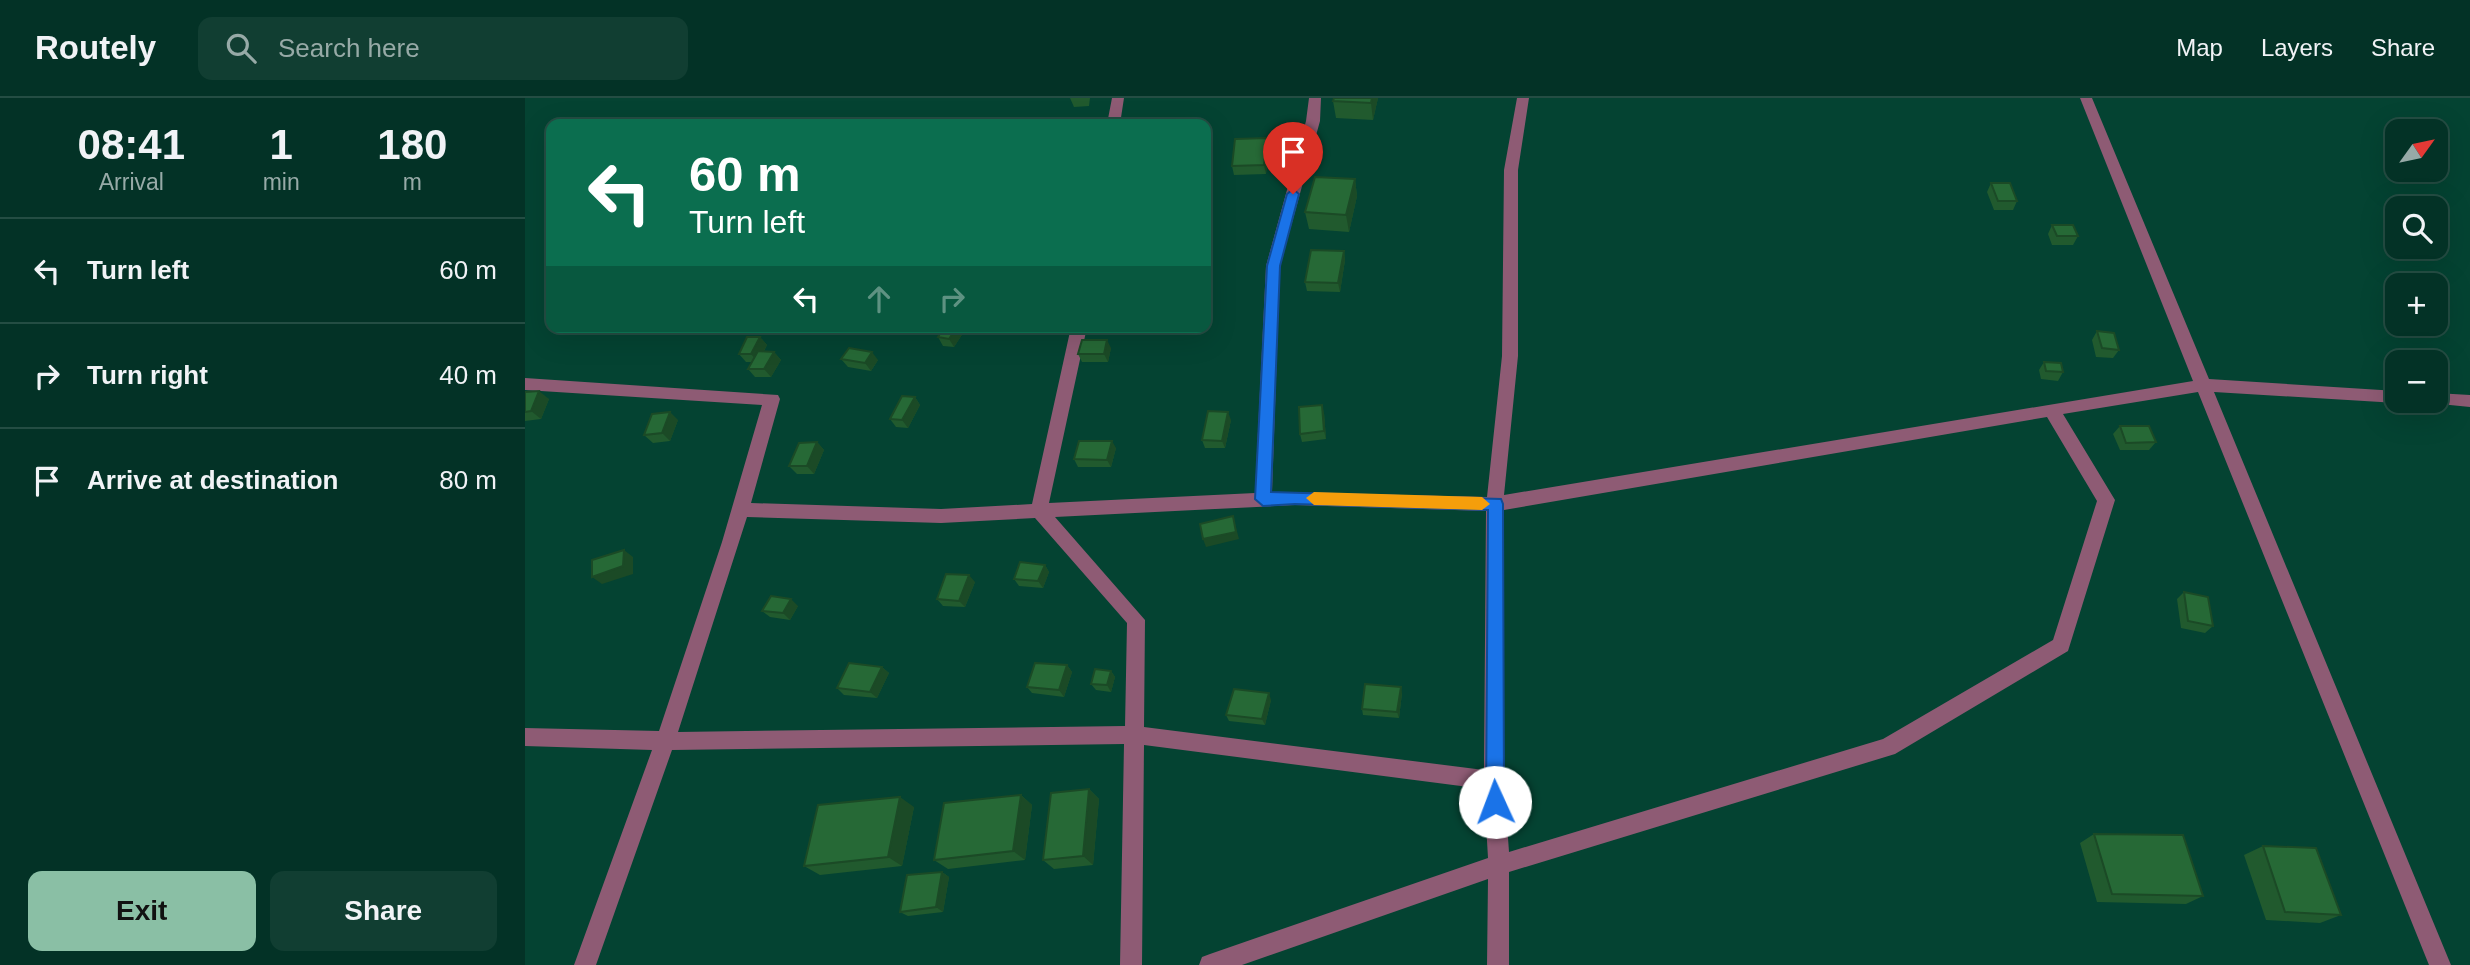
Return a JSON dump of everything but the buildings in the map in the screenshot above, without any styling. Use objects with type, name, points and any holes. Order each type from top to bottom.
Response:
[{"type":"street","points":[[1115,119],[1118,98]]},
{"type":"street","points":[[1263,499],[1273,266],[1313,121],[1315,98]]},
{"type":"street","points":[[1498,965],[1499,865],[1494,781],[1495,504],[1510,356],[1511,170],[1523,98]]},
{"type":"street","points":[[2086,98],[2439,965]]},
{"type":"street","points":[[1039,511],[1078,333]]},
{"type":"street","points":[[525,384],[772,399],[743,510],[666,741],[585,965]]},
{"type":"street","points":[[743,510],[941,516],[1295,498],[1495,504],[2205,385],[2385,396]]},
{"type":"street","points":[[2448,400],[2470,401]]},
{"type":"street","points":[[1210,965],[1499,865],[1888,747],[2061,645],[2106,500],[2051,409]]},
{"type":"street","points":[[1039,511],[1136,620],[1131,965]]},
{"type":"street","points":[[525,737],[666,741],[1135,735],[1494,781]]},
{"type":"slow traffic","points":[[1314,498],[1482,504]]},
{"type":"route","points":[[1293,194],[1273,266],[1263,499],[1495,504],[1495,802]]}]
